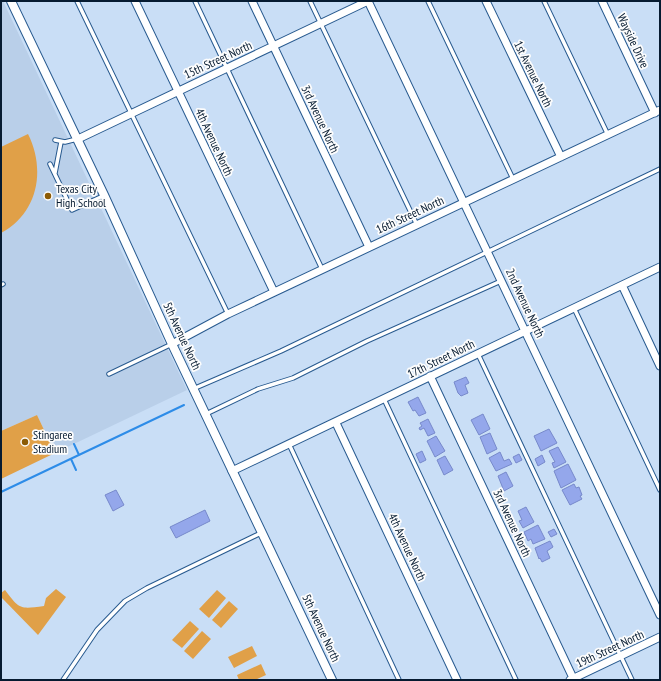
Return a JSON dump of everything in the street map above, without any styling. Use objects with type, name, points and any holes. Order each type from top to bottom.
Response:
[{"type":"street","name":"5th Avenue North","points":[[11,1],[78,139],[193,389],[332,680]]},
{"type":"street","name":"4th Avenue North","points":[[135,1],[274,292]]},
{"type":"street","name":"3rd Avenue North","points":[[252,1],[369,247]]},
{"type":"street","name":"15th Street North","points":[[78,139],[368,1]]},
{"type":"street","name":"2nd Avenue North","points":[[368,1],[488,250],[660,615]]},
{"type":"street","name":"1st Avenue North","points":[[486,1],[561,157]]},
{"type":"street","name":"Wayside Drive","points":[[602,1],[657,112]]},
{"type":"street","name":"16th Street North","points":[[172,344],[228,314],[322,269],[657,112]]},
{"type":"street","name":"17th Street North","points":[[232,471],[660,267]]},
{"type":"street","points":[[622,285],[660,366]]},
{"type":"street","name":"3rd Avenue North","points":[[430,376],[572,679]]},
{"type":"street","name":"4th Avenue North","points":[[336,422],[457,680]]},
{"type":"street","name":"19th Street North","points":[[572,679],[660,637]]},
{"type":"lane","points":[[77,1],[228,314]]},
{"type":"lane","points":[[194,1],[322,269]]},
{"type":"lane","points":[[310,1],[417,225]]},
{"type":"lane","points":[[428,1],[513,179]]},
{"type":"lane","points":[[544,1],[608,135]]},
{"type":"lane","points":[[55,140],[61,142],[78,139]]},
{"type":"lane","points":[[55,174],[61,142]]},
{"type":"lane","points":[[50,164],[72,210],[104,195]]},
{"type":"lane","points":[[193,389],[281,351],[488,250],[660,169]]},
{"type":"lane","points":[[206,415],[258,389],[293,378],[367,341],[502,281]]},
{"type":"lane","points":[[574,308],[660,490]]},
{"type":"lane","points":[[109,374],[172,344]]},
{"type":"lane","points":[[478,353],[632,680]]},
{"type":"lane","points":[[384,399],[516,680]]},
{"type":"lane","points":[[289,443],[399,680]]},
{"type":"lane","points":[[63,680],[97,630],[126,602],[147,588],[261,533]]},
{"type":"shaded area","name":"Texas City High School","points":[[1,1],[3,1],[187,390],[55,453],[37,415],[1,431]]},
{"type":"shaded area","points":[[28,134],[34,148],[37,162],[35,190],[31,202],[23,214],[14,224],[1,233],[1,147]]},
{"type":"shaded area","name":"Stingaree Stadium","points":[[37,415],[55,453],[1,479],[1,431]]},
{"type":"shaded area","points":[[56,589],[66,597],[38,635],[1,597],[1,593],[5,590],[21,607],[30,608],[44,606],[46,598]]},
{"type":"shaded area","points":[[217,590],[226,598],[209,618],[199,609]]},
{"type":"shaded area","points":[[229,601],[238,609],[221,628],[212,620]]},
{"type":"shaded area","points":[[190,621],[199,629],[182,648],[172,640]]},
{"type":"shaded area","points":[[202,631],[211,639],[193,659],[184,651]]},
{"type":"shaded area","points":[[252,646],[257,656],[234,668],[228,657]]},
{"type":"shaded area","points":[[261,664],[266,675],[255,680],[239,680],[237,675]]},
{"type":"building","points":[[466,377],[469,383],[465,385],[468,393],[461,396],[458,393],[454,382]]},
{"type":"building","points":[[418,397],[426,413],[419,416],[415,410],[413,411],[408,402]]},
{"type":"building","points":[[483,414],[490,429],[479,435],[471,420]]},
{"type":"building","points":[[428,419],[435,433],[428,436],[424,428],[420,430],[419,428],[422,426],[420,423]]},
{"type":"building","points":[[549,429],[557,443],[541,451],[534,436]]},
{"type":"building","points":[[490,433],[497,449],[487,454],[480,437]]},
{"type":"building","points":[[436,436],[445,451],[435,457],[427,441]]},
{"type":"building","points":[[558,447],[566,462],[554,468],[552,463],[555,462],[549,451]]},
{"type":"building","points":[[422,451],[426,460],[420,463],[416,454]]},
{"type":"building","points":[[500,452],[504,461],[509,459],[512,464],[496,471],[489,458]]},
{"type":"building","points":[[519,454],[522,460],[516,463],[513,457]]},
{"type":"building","points":[[542,455],[545,462],[538,466],[535,459]]},
{"type":"building","points":[[445,456],[453,470],[444,475],[437,460]]},
{"type":"building","points":[[568,464],[576,480],[561,488],[554,471]]},
{"type":"building","points":[[506,472],[513,486],[504,491],[498,476]]},
{"type":"building","points":[[574,484],[576,488],[579,487],[582,495],[580,496],[582,499],[570,505],[562,490]]},
{"type":"building","points":[[116,490],[124,505],[113,511],[105,495]]},
{"type":"building","points":[[526,507],[534,522],[523,528],[519,521],[522,520],[518,511]]},
{"type":"building","points":[[205,510],[210,521],[176,538],[170,527]]},
{"type":"building","points":[[538,525],[545,539],[533,544],[531,539],[528,541],[524,532]]},
{"type":"building","points":[[554,529],[557,534],[551,537],[548,532]]},
{"type":"building","points":[[550,541],[553,547],[547,551],[550,558],[542,562],[540,558],[539,559],[535,548]]},
{"type":"waterway","points":[[1,492],[184,405]]},
{"type":"waterway","points":[[74,444],[79,455]]},
{"type":"waterway","points":[[71,459],[76,470]]},
{"type":"place","name":"Texas City High School","points":[[48,196]]},
{"type":"place","name":"Stingaree Stadium","points":[[25,442]]}]
